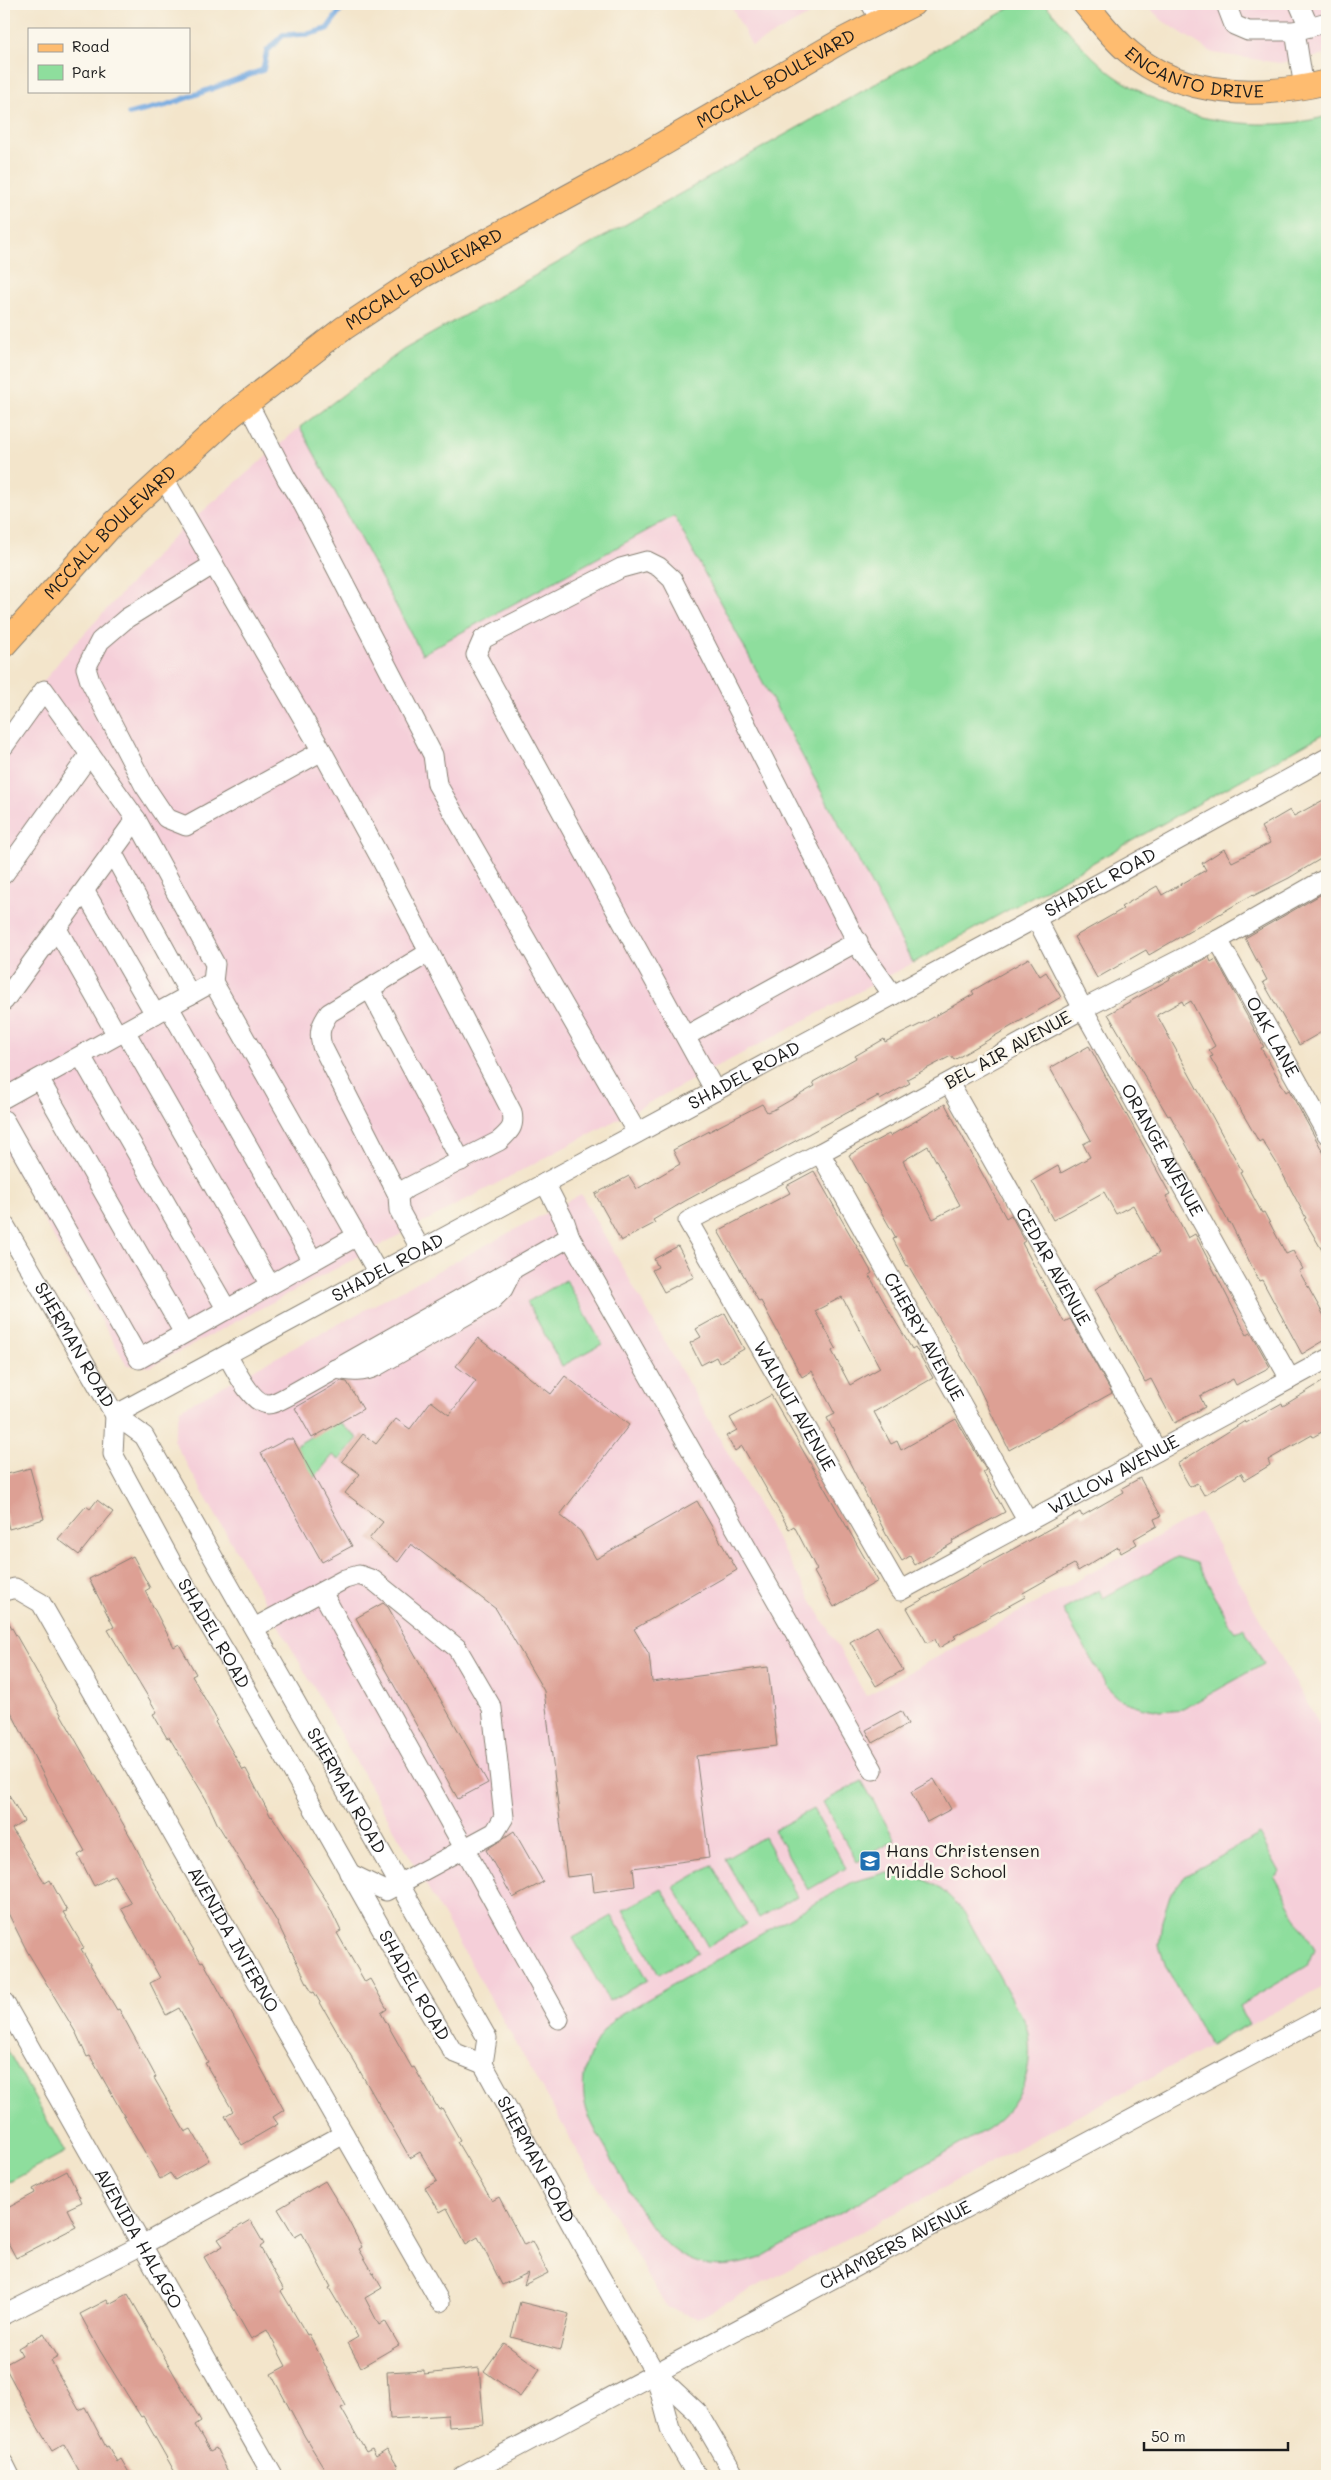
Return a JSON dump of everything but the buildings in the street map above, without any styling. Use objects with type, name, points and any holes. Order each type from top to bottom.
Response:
[{"type":"main road","name":"MCCALL BOULEVARD","points":[[4,645],[111,526],[248,403],[344,328],[424,275],[621,168],[876,12],[912,4]]},
{"type":"main road","name":"ENCANTO DRIVE","points":[[1085,4],[1109,33],[1129,53],[1155,70],[1172,78],[1198,86],[1254,92],[1286,91],[1327,82]]},
{"type":"street","points":[[1300,4],[1304,88]]},
{"type":"street","points":[[1233,6],[1234,25],[1248,31],[1302,29],[1327,22]]},
{"type":"street","points":[[248,403],[287,479],[303,504],[433,755],[437,784],[637,1133]]},
{"type":"street","points":[[164,477],[322,751],[382,861],[512,1112],[514,1121],[512,1130],[500,1141],[407,1188],[398,1195]]},
{"type":"street","points":[[715,1091],[476,655],[483,639],[621,568],[647,561],[659,567],[672,579],[862,952],[893,995]]},
{"type":"street","points":[[214,564],[127,618],[100,641],[86,668],[90,681],[144,785],[166,818],[186,826],[322,751]]},
{"type":"street","points":[[4,746],[44,690],[136,819],[215,964],[213,982],[378,1273]]},
{"type":"street","points":[[4,874],[90,754]]},
{"type":"street","name":"SHADEL ROAD","points":[[483,2064],[453,2052],[349,1873],[112,1454],[115,1415],[1036,918],[1327,758]]},
{"type":"street","points":[[4,1001],[85,892],[136,819]]},
{"type":"street","points":[[112,852],[190,995]]},
{"type":"street","name":"BEL AIR AVENUE","points":[[688,1221],[820,1153],[1083,1009],[1218,940],[1327,878]]},
{"type":"street","points":[[85,892],[162,1010],[313,1261]]},
{"type":"street","name":"ORANGE AVENUE","points":[[1036,918],[1083,1009],[1290,1379]]},
{"type":"street","points":[[57,929],[121,1033],[270,1285]]},
{"type":"street","name":"OAK LANE","points":[[1218,940],[1327,1134]]},
{"type":"street","points":[[686,1036],[858,941]]},
{"type":"street","points":[[421,1250],[399,1210],[398,1195],[322,1046],[319,1034],[321,1024],[329,1013],[428,953]]},
{"type":"street","points":[[4,1098],[213,982]]},
{"type":"street","points":[[370,989],[461,1161]]},
{"type":"street","points":[[81,1056],[227,1310]]},
{"type":"street","points":[[39,1078],[184,1334]]},
{"type":"street","name":"CEDAR AVENUE","points":[[949,1083],[1157,1451]]},
{"type":"street","points":[[4,1120],[139,1359],[357,1236]]},
{"type":"street","name":"CHERRY AVENUE","points":[[820,1153],[1028,1522]]},
{"type":"street","points":[[545,1183],[565,1222],[570,1237],[873,1770]]},
{"type":"street","name":"WALNUT AVENUE","points":[[688,1221],[900,1590]]},
{"type":"street","name":"SHERMAN ROAD","points":[[4,1224],[115,1415],[144,1436],[487,2038],[483,2064],[596,2271],[655,2373],[670,2428],[697,2476]]},
{"type":"street","points":[[227,1355],[251,1394],[261,1404],[271,1404],[335,1370],[570,1237]]},
{"type":"street","name":"WILLOW AVENUE","points":[[900,1590],[1327,1359]]},
{"type":"street","points":[[254,1628],[345,1579],[359,1575],[373,1580],[457,1648],[492,1708],[504,1817],[495,1832],[386,1891],[349,1873]]},
{"type":"street","name":"AVENIDA INTERNO","points":[[9,1590],[41,1603],[440,2302]]},
{"type":"street","points":[[322,1592],[559,2020]]},
{"type":"street","name":"AVENIDA HALAGO","points":[[4,2002],[273,2476]]},
{"type":"street","name":"CHAMBERS AVENUE","points":[[463,2476],[1327,2016]]},
{"type":"street","points":[[4,2315],[142,2246],[344,2134]]},
{"type":"street","name":"SHERMAN ROAD","points":[[655,2373],[700,2414],[735,2476]]},
{"type":"street","points":[[4,2464],[10,2476]]},
{"type":"shaded area","points":[[730,4],[829,4],[752,46]]},
{"type":"shaded area","points":[[1145,4],[1327,4],[1327,55],[1279,63],[1213,53],[1163,21]]},
{"type":"shaded area","points":[[300,427],[422,654],[674,516],[913,963],[150,1367],[127,1365],[4,1151],[4,733],[61,659],[173,537]]},
{"type":"shaded area","name":"Hans Christensen Middle School","points":[[581,1194],[866,1696],[1200,1513],[1327,1738],[1327,1984],[697,2318],[666,2307],[173,1440],[180,1409]]},
{"type":"green space","points":[[1017,4],[1045,4],[1085,49],[1111,73],[1181,112],[1222,121],[1258,124],[1293,123],[1327,116],[1327,732],[913,963],[674,516],[422,654],[300,427],[403,350]]},
{"type":"green space","points":[[566,1280],[602,1344],[562,1366],[527,1302]]},
{"type":"green space","points":[[337,1421],[358,1438],[340,1460],[333,1455],[310,1483],[290,1449]]},
{"type":"green space","points":[[1177,1557],[1197,1563],[1235,1633],[1244,1628],[1264,1664],[1183,1709],[1161,1711],[1122,1701],[1107,1687],[1063,1610],[1099,1590],[1103,1598]]},
{"type":"green space","points":[[862,1781],[895,1840],[857,1862],[823,1802]]},
{"type":"green space","points":[[813,1809],[846,1868],[808,1890],[774,1830]]},
{"type":"green space","points":[[1259,1834],[1280,1872],[1274,1877],[1314,1949],[1307,1966],[1239,2006],[1249,2024],[1210,2045],[1166,1967],[1159,1946],[1162,1920],[1170,1895],[1184,1877]]},
{"type":"green space","points":[[764,1837],[797,1896],[759,1918],[725,1859]]},
{"type":"green space","points":[[712,1865],[746,1924],[708,1947],[674,1887]]},
{"type":"green space","points":[[884,1873],[909,1875],[929,1882],[938,1887],[964,1912],[1026,2025],[1029,2056],[1023,2084],[1017,2097],[999,2120],[987,2129],[760,2258],[732,2265],[709,2265],[689,2259],[672,2248],[657,2233],[644,2215],[593,2126],[585,2105],[584,2091],[584,2078],[591,2052],[606,2028],[615,2018],[850,1883]]},
{"type":"green space","points":[[662,1889],[698,1953],[659,1974],[623,1910]]},
{"type":"green space","points":[[612,1916],[648,1980],[609,2001],[573,1938]]},
{"type":"green space","points":[[4,2044],[65,2152],[4,2185]]},
{"type":"waterway","points":[[129,114],[167,105],[263,70],[267,51],[283,35],[309,34],[327,29],[345,4]]},
{"type":"place","name":"Hans Christensen Middle School","points":[[870,1861]]}]
